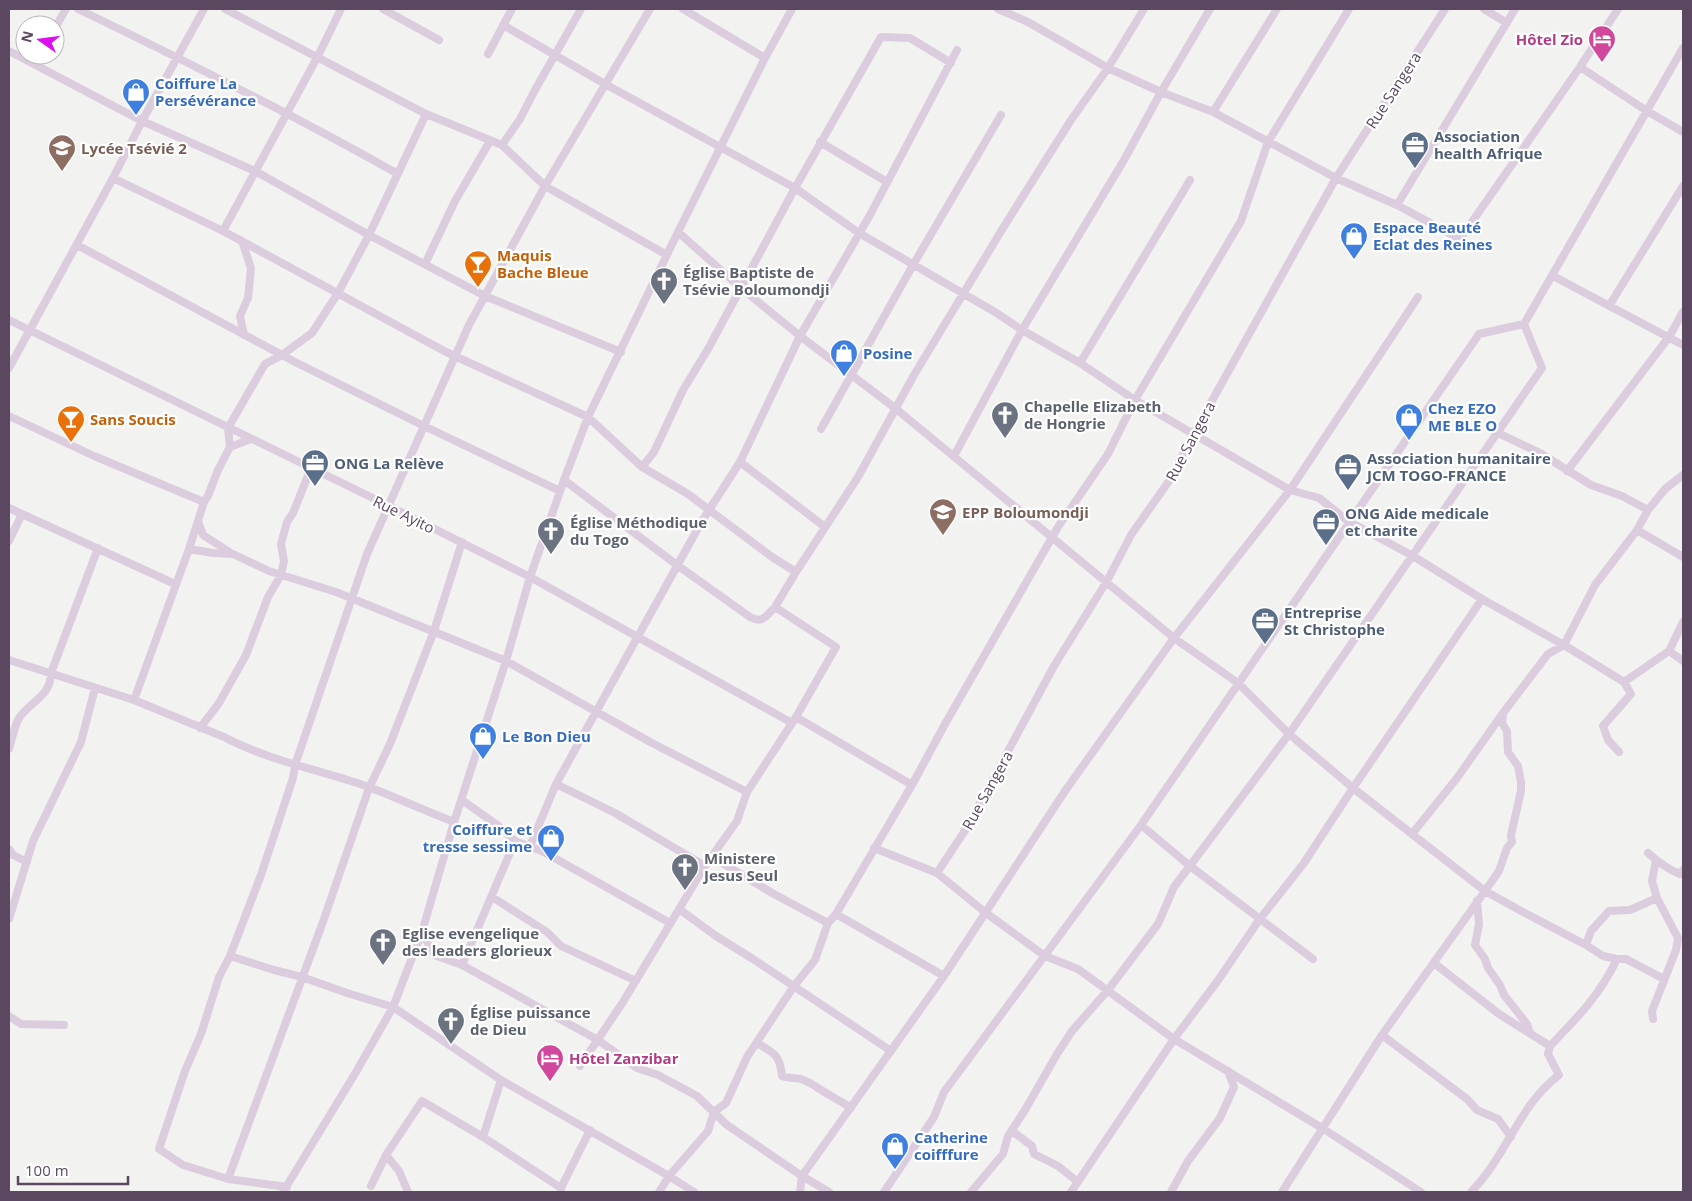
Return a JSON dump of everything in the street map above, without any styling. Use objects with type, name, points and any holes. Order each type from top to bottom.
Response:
[{"type":"street","points":[[78,9],[178,57],[398,174]]},
{"type":"street","points":[[9,368],[204,9]]},
{"type":"street","points":[[225,9],[426,114],[502,145],[545,186],[667,255]]},
{"type":"street","points":[[223,231],[318,56],[341,9]]},
{"type":"street","points":[[383,9],[439,40]]},
{"type":"street","points":[[488,54],[512,9]]},
{"type":"street","points":[[502,145],[520,119],[581,9]]},
{"type":"street","points":[[650,9],[545,186],[469,325],[387,505],[367,554],[295,765],[293,778],[261,875],[230,956],[219,976],[202,1034],[185,1071],[159,1149],[183,1165],[228,1179],[285,1189],[393,1007],[422,932],[530,577],[588,417],[678,232],[765,58],[792,9]]},
{"type":"street","points":[[683,9],[765,58]]},
{"type":"street","points":[[998,9],[1028,22],[1108,68],[1161,92],[1213,112],[1336,178],[1398,205],[1460,239],[1580,67],[1618,9]]},
{"type":"street","points":[[564,480],[677,565],[757,620],[762,620],[775,607],[858,477],[895,408],[1007,221],[1071,120],[1108,68],[1144,9]]},
{"type":"street","points":[[954,456],[1022,330],[1124,160],[1161,92],[1210,9]]},
{"type":"street","points":[[1213,112],[1277,9]]},
{"type":"street","points":[[659,1192],[669,1176],[708,1131],[714,1112],[726,1103],[747,1057],[794,986],[816,960],[828,923],[836,914],[912,786],[945,724],[1053,537],[1108,454],[1135,400],[1242,221],[1268,142],[1349,9]]},
{"type":"street","name":"Rue Sangera","points":[[937,873],[966,829],[1054,666],[1107,581],[1132,534],[1169,481],[1336,178],[1445,9]]},
{"type":"street","points":[[1484,9],[1507,23]]},
{"type":"street","points":[[1398,205],[1515,9]]},
{"type":"street","points":[[503,25],[605,84],[795,188],[860,233],[1006,318],[1022,330],[1080,363],[1135,400],[1290,490],[1319,498],[1348,521],[1413,556],[1482,599],[1564,645],[1624,682],[1631,694],[1603,726],[1608,740],[1619,752]]},
{"type":"street","points":[[642,467],[654,452],[683,390],[708,349],[820,142],[881,37],[910,38],[951,63]]},
{"type":"street","points":[[884,1192],[934,1117],[944,1092],[1141,825],[1348,521],[1479,334],[1524,324],[1683,48]]},
{"type":"street","points":[[530,846],[556,784],[677,565],[740,462],[800,336],[860,233],[957,50]]},
{"type":"street","points":[[36,65],[142,121],[254,171],[369,235],[485,296],[620,352]]},
{"type":"street","points":[[1580,67],[1646,112],[1683,132]]},
{"type":"street","points":[[134,700],[189,549],[204,502],[230,447],[228,428],[265,364],[282,355],[312,333],[338,293],[369,235],[426,114]]},
{"type":"street","points":[[821,429],[913,265],[1001,115]]},
{"type":"street","points":[[425,264],[455,201],[490,141]]},
{"type":"street","points":[[820,142],[887,182]]},
{"type":"street","points":[[113,178],[223,231],[455,356],[588,417],[642,467],[688,494],[772,557],[796,572]]},
{"type":"street","points":[[1080,363],[1190,180]]},
{"type":"street","points":[[1609,306],[1683,186]]},
{"type":"street","points":[[678,232],[741,288],[800,336],[895,408],[1174,638],[1238,683],[1289,734],[1353,788],[1485,890],[1603,956],[1617,960],[1626,960],[1664,979]]},
{"type":"street","points":[[242,241],[251,268],[248,298],[240,316],[244,334]]},
{"type":"street","points":[[77,245],[282,355],[560,491]]},
{"type":"street","points":[[1553,276],[1683,345]]},
{"type":"street","points":[[800,1192],[802,1176],[944,976],[1066,791],[1174,638],[1290,490],[1418,297]]},
{"type":"street","points":[[1567,471],[1669,337],[1683,312]]},
{"type":"street","name":"Rue Ayito","points":[[9,320],[530,577],[912,786]]},
{"type":"street","points":[[971,1192],[1003,1154],[1008,1136],[1072,1031],[1108,990],[1158,924],[1174,887],[1289,734],[1542,368],[1524,324]]},
{"type":"street","points":[[9,416],[94,456],[204,502]]},
{"type":"street","points":[[1498,433],[1540,453],[1591,485],[1622,496],[1648,510]]},
{"type":"street","points":[[230,447],[251,440]]},
{"type":"street","points":[[740,462],[825,527]]},
{"type":"street","points":[[200,728],[219,703],[246,655],[268,597],[281,575],[284,561],[281,544],[287,522],[293,513],[311,468]]},
{"type":"street","points":[[1412,834],[1457,778],[1548,654],[1564,645],[1595,585],[1637,530],[1648,510],[1665,489],[1683,475]]},
{"type":"street","points":[[9,508],[176,584]]},
{"type":"street","points":[[9,541],[22,514]]},
{"type":"street","points":[[198,520],[203,535],[233,554],[269,571],[336,592],[506,661],[747,792]]},
{"type":"street","points":[[1637,530],[1683,557]]},
{"type":"street","points":[[228,1179],[262,1090],[370,788],[390,744],[434,631],[462,542]]},
{"type":"street","points":[[9,749],[20,716],[45,692],[51,681],[51,673],[98,548]]},
{"type":"street","points":[[189,549],[233,554]]},
{"type":"street","points":[[1071,1192],[1174,1039],[1219,979],[1259,920],[1304,863],[1482,599]]},
{"type":"street","points":[[580,1066],[636,981],[705,866],[737,821],[747,792],[794,720],[836,647],[775,607]]},
{"type":"street","points":[[1624,682],[1668,651],[1683,622]]},
{"type":"street","points":[[1668,651],[1683,661]]},
{"type":"street","points":[[9,660],[134,700],[295,765],[370,788],[454,822]]},
{"type":"street","points":[[9,918],[33,842],[81,742],[95,688]]},
{"type":"street","points":[[1282,1192],[1382,1035],[1499,871],[1507,848],[1512,842],[1513,821],[1521,791],[1518,766],[1508,752],[1508,731],[1502,723],[1503,713]]},
{"type":"street","points":[[556,784],[615,813],[705,866]]},
{"type":"street","points":[[462,800],[500,827],[514,841],[530,846],[550,856],[670,923]]},
{"type":"street","points":[[1141,825],[1190,866],[1312,959]]},
{"type":"street","points":[[462,965],[514,841]]},
{"type":"street","points":[[874,848],[937,873],[986,913],[1045,956],[1078,968],[1174,1039],[1322,1128],[1421,1192]]},
{"type":"street","points":[[9,849],[13,856],[26,862]]},
{"type":"street","points":[[1648,853],[1680,874],[1683,870]]},
{"type":"street","points":[[712,857],[828,923]]},
{"type":"street","points":[[1653,1019],[1652,1011],[1676,950],[1678,938],[1657,898],[1652,881],[1656,860]]},
{"type":"street","points":[[492,897],[547,932],[561,946],[636,981]]},
{"type":"street","points":[[1586,945],[1591,931],[1609,911],[1630,910],[1657,898]]},
{"type":"street","points":[[1477,902],[1479,924],[1475,945],[1485,959],[1488,968],[1504,995],[1527,1024],[1530,1033]]},
{"type":"street","points":[[679,909],[716,936],[891,1051]]},
{"type":"street","points":[[836,914],[944,976]]},
{"type":"street","points":[[422,932],[434,955],[462,965],[598,1040],[637,1068],[658,1075],[697,1096],[727,1125],[829,1192]]},
{"type":"street","points":[[230,956],[393,1007],[501,1080],[694,1192]]},
{"type":"street","points":[[1471,1192],[1483,1180],[1521,1117],[1545,1085],[1559,1075],[1548,1054],[1550,1046],[1586,1009],[1607,980],[1617,960]]},
{"type":"street","points":[[1434,963],[1499,1014],[1550,1046]]},
{"type":"street","points":[[9,1016],[21,1024],[64,1025]]},
{"type":"street","points":[[1382,1035],[1467,1099],[1477,1110],[1498,1119],[1511,1136]]},
{"type":"street","points":[[757,1042],[773,1052],[781,1064],[782,1076],[787,1078],[794,1077],[814,1084],[850,1108]]},
{"type":"street","points":[[1172,1192],[1188,1161],[1220,1118],[1234,1087],[1228,1071]]},
{"type":"street","points":[[482,1138],[501,1080]]},
{"type":"street","points":[[370,1186],[386,1155],[422,1101],[561,1190],[590,1130]]},
{"type":"street","points":[[1012,1131],[1032,1146],[1034,1154],[1066,1171],[1078,1182]]},
{"type":"street","points":[[386,1155],[399,1170],[408,1192]]},
{"type":"place","name":"Hôtel Zio","points":[[1602,63]]},
{"type":"place","name":"Coiffure La Persévérance","points":[[136,116]]},
{"type":"place","name":"Association health Afrique","points":[[1415,169]]},
{"type":"place","name":"Lycée Tsévié 2","points":[[62,172]]},
{"type":"place","name":"Espace Beauté Eclat des Reines","points":[[1354,260]]},
{"type":"place","name":"Maquis Bache Bleue","points":[[478,288]]},
{"type":"place","name":"Église Baptiste de Tsévie Boloumondji","points":[[664,305]]},
{"type":"place","name":"Posine","points":[[844,377]]},
{"type":"place","name":"Chapelle Elizabeth de Hongrie","points":[[1005,439]]},
{"type":"place","name":"Chez EZO ME BLE O","points":[[1409,441]]},
{"type":"place","name":"Sans Soucis","points":[[71,443]]},
{"type":"place","name":"ONG La Relève","points":[[315,487]]},
{"type":"place","name":"Association humanitaire JCM TOGO-FRANCE","points":[[1348,491]]},
{"type":"place","name":"EPP Boloumondji","points":[[943,536]]},
{"type":"place","name":"ONG Aide medicale et charite","points":[[1326,546]]},
{"type":"place","name":"Église Méthodique du Togo","points":[[551,555]]},
{"type":"place","name":"Entreprise St Christophe","points":[[1265,645]]},
{"type":"place","name":"Le Bon Dieu","points":[[483,760]]},
{"type":"place","name":"Coiffure et tresse sessime","points":[[551,862]]},
{"type":"place","name":"Ministere Jesus Seul","points":[[685,891]]},
{"type":"place","name":"Eglise evengelique des leaders glorieux","points":[[383,966]]},
{"type":"place","name":"Église puissance de Dieu","points":[[451,1045]]},
{"type":"place","name":"Hôtel Zanzibar","points":[[550,1082]]},
{"type":"place","name":"Catherine coifffure","points":[[895,1170]]}]
